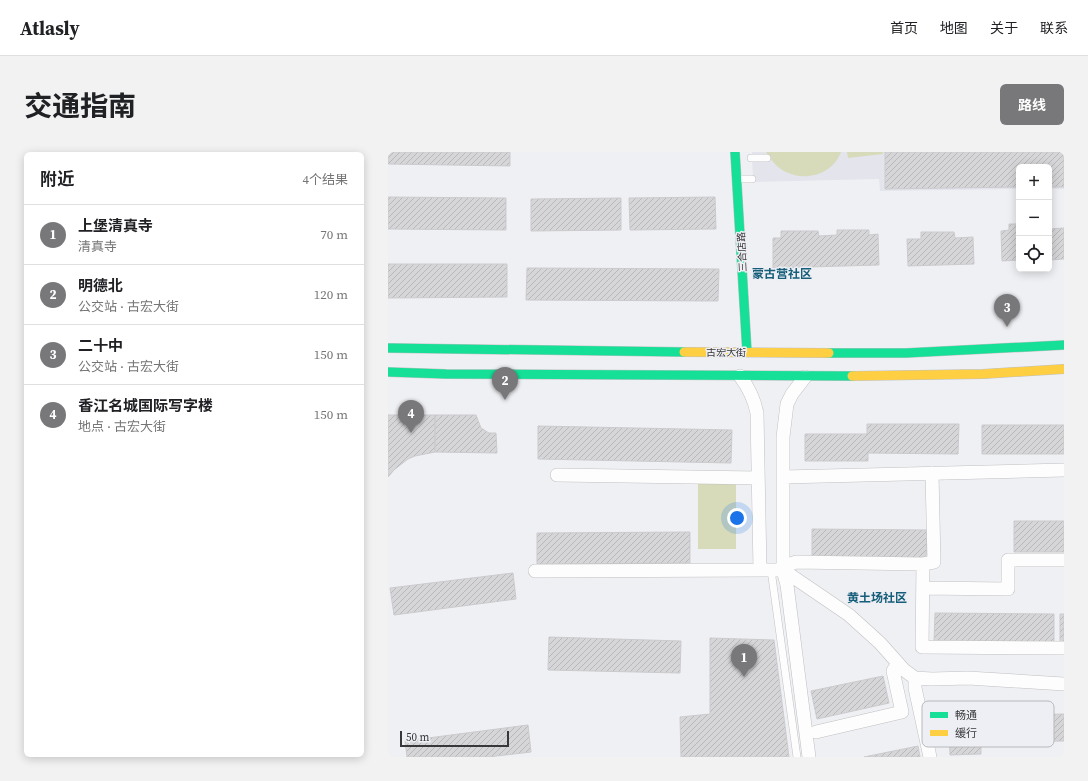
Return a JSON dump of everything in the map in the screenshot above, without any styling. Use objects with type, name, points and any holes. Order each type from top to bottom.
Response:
[{"type":"main road","name":"三合店路","points":[[735,152],[738,179],[747,352]]},
{"type":"main road","name":"古宏大街","points":[[388,372],[637,363],[747,352],[906,353],[1064,345]]},
{"type":"main road","name":"古宏大街","points":[[388,348],[637,363],[740,376],[982,374],[1064,369]]},
{"type":"street","points":[[740,376],[754,398],[757,413],[758,478],[771,570],[787,585],[809,757]]},
{"type":"street","points":[[771,570],[783,477],[782,437],[787,404],[792,394],[805,376]]},
{"type":"street","points":[[783,477],[1064,470]]},
{"type":"street","points":[[535,571],[771,570],[796,562],[923,564],[934,562],[932,473]]},
{"type":"street","points":[[557,475],[758,478]]},
{"type":"street","points":[[923,588],[1008,589],[1008,560],[1064,560]]},
{"type":"street","points":[[923,564],[922,647],[1064,648]]},
{"type":"street","points":[[771,570],[849,615],[880,643],[904,670],[915,678],[976,678],[1064,684]]},
{"type":"street","points":[[816,732],[902,712],[894,671],[898,663]]},
{"type":"street","points":[[915,678],[915,688],[922,720]]},
{"type":"street","points":[[928,747],[930,757]]},
{"type":"lane","points":[[750,158],[767,158]]},
{"type":"lane","points":[[738,179],[752,179]]},
{"type":"lane","points":[[771,570],[796,757]]},
{"type":"shaded area","points":[[752,152],[1064,152],[1064,189],[1052,189],[1052,164],[1016,164],[1016,189],[880,191],[879,179],[753,182]]},
{"type":"green space","points":[[766,152],[841,152],[832,166],[825,171],[810,176],[802,176],[786,172],[774,164]]},
{"type":"green space","points":[[847,152],[883,152],[883,154],[848,158]]},
{"type":"green space","points":[[698,483],[736,483],[736,549],[698,549]]},
{"type":"building","points":[[388,152],[510,152],[510,166],[388,164]]},
{"type":"building","points":[[885,152],[1064,152],[1064,187],[1052,187],[1052,164],[1016,164],[1016,187],[885,189]]},
{"type":"building","points":[[388,197],[506,198],[506,230],[388,229]]},
{"type":"building","points":[[715,197],[716,229],[630,230],[629,198]]},
{"type":"building","points":[[621,198],[621,230],[531,231],[531,199]]},
{"type":"building","points":[[1009,224],[1016,224],[1016,260],[1002,261],[1001,231],[1009,230]]},
{"type":"building","points":[[1064,228],[1064,259],[1052,260],[1052,229]]},
{"type":"building","points":[[837,230],[869,230],[869,235],[878,234],[879,265],[773,268],[773,238],[781,238],[781,231],[818,231],[819,236],[837,235]]},
{"type":"building","points":[[921,232],[954,232],[955,238],[973,237],[974,264],[908,266],[907,239],[921,239]]},
{"type":"building","points":[[388,264],[507,264],[507,297],[388,298]]},
{"type":"building","points":[[527,268],[719,269],[718,301],[526,300]]},
{"type":"building","points":[[388,415],[435,415],[435,452],[408,459],[388,477]]},
{"type":"building","points":[[435,415],[476,415],[481,428],[489,433],[496,433],[497,453],[435,452]]},
{"type":"building","points":[[867,424],[959,424],[958,454],[868,453],[868,461],[805,461],[805,434],[867,434]]},
{"type":"building","points":[[982,425],[1064,425],[1064,454],[982,454]]},
{"type":"building","points":[[538,426],[732,430],[731,463],[538,459]]},
{"type":"building","points":[[1014,521],[1064,521],[1064,552],[1014,552]]},
{"type":"building","points":[[812,529],[927,530],[926,559],[812,558]]},
{"type":"building","points":[[690,532],[690,563],[537,564],[537,533]]},
{"type":"building","points":[[513,573],[516,599],[394,615],[390,588]]},
{"type":"building","points":[[935,613],[1054,614],[1054,643],[934,641]]},
{"type":"building","points":[[1060,614],[1064,614],[1064,643],[1060,643]]},
{"type":"building","points":[[549,637],[681,641],[680,673],[548,670]]},
{"type":"building","points":[[710,638],[774,640],[789,757],[681,757],[680,717],[710,714]]},
{"type":"building","points":[[883,676],[889,703],[817,719],[811,691]]},
{"type":"building","points":[[1054,714],[1064,714],[1064,741],[1054,741]]},
{"type":"building","points":[[528,725],[531,752],[488,757],[407,757],[405,741]]},
{"type":"building","points":[[918,746],[920,757],[864,757]]},
{"type":"building","points":[[950,747],[981,747],[981,754],[950,755]]},
{"type":"traffic: fast","points":[[735,152],[747,352]]},
{"type":"traffic: fast","points":[[829,353],[906,353],[1064,345]]},
{"type":"traffic: fast","points":[[388,348],[684,352]]},
{"type":"traffic: fast","points":[[388,372],[446,374],[852,376]]},
{"type":"traffic: slow","points":[[684,352],[829,353]]},
{"type":"traffic: slow","points":[[852,376],[983,374],[1064,369]]},
{"type":"place","name":"二十中","points":[[1007,327]]},
{"type":"place","name":"明德北","points":[[505,400]]},
{"type":"place","name":"香江名城国际写字楼","points":[[411,433]]},
{"type":"place","name":"上堡清真寺","points":[[744,677]]},
{"type":"district","name":"蒙古营社区","points":[[782,274]]},
{"type":"district","name":"黄土场社区","points":[[877,598]]}]
